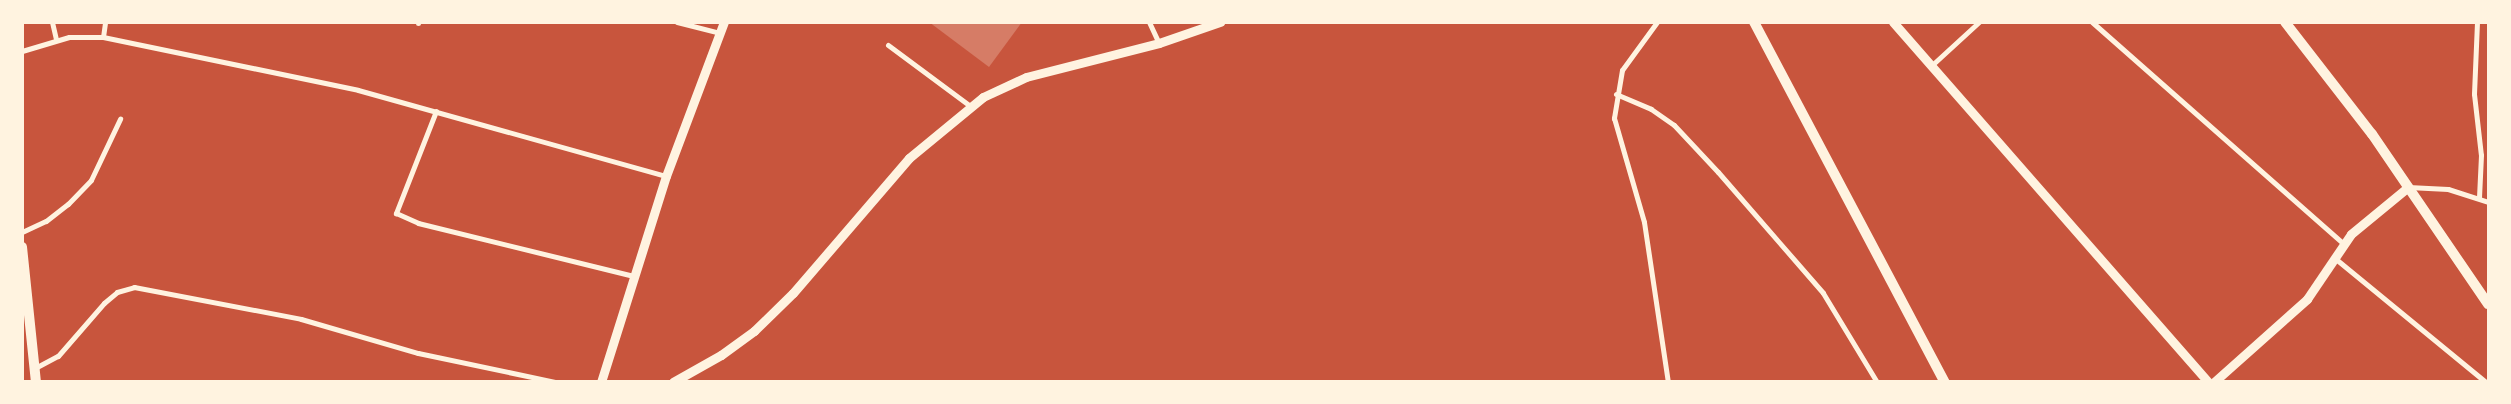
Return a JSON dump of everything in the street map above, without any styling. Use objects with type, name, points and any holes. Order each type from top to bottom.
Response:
[{"type":"main road","points":[[1754,22],[1945,382]]},
{"type":"main road","points":[[2286,22],[2372,134],[2488,304]]},
{"type":"main road","points":[[22,247],[36,382]]},
{"type":"street","points":[[52,22],[56,40]]},
{"type":"street","points":[[103,37],[105,22]]},
{"type":"street","points":[[677,22],[720,33]]},
{"type":"street","points":[[601,382],[666,176],[724,22]]},
{"type":"street","points":[[1149,22],[1159,43]]},
{"type":"street","points":[[673,382],[743,341],[771,316],[909,158],[970,106],[1026,77],[1159,43],[1220,22]]},
{"type":"street","points":[[1657,22],[1626,62],[1616,94],[1614,118],[1644,222],[1668,382]]},
{"type":"street","points":[[1893,22],[2208,382]]},
{"type":"street","points":[[1932,65],[1979,22]]},
{"type":"street","points":[[2092,22],[2344,243]]},
{"type":"street","points":[[2477,22],[2474,94],[2481,155],[2479,198]]},
{"type":"street","points":[[22,50],[81,35],[103,37],[358,90],[666,176]]},
{"type":"street","points":[[888,45],[970,106]]},
{"type":"street","points":[[1616,94],[1651,110],[1683,133],[1823,293],[1877,382]]},
{"type":"street","points":[[436,111],[396,213],[418,223],[634,276]]},
{"type":"street","points":[[22,232],[46,220],[68,204],[90,180],[120,119]]},
{"type":"street","points":[[2214,382],[2307,299],[2344,243],[2408,187],[2439,188],[2488,202]]},
{"type":"street","points":[[2335,258],[2486,382]]},
{"type":"street","points":[[35,368],[58,356],[104,303],[117,292],[134,287],[301,319],[418,353],[556,382]]},
{"type":"building","points":[[929,22],[1022,22],[989,67]]}]
